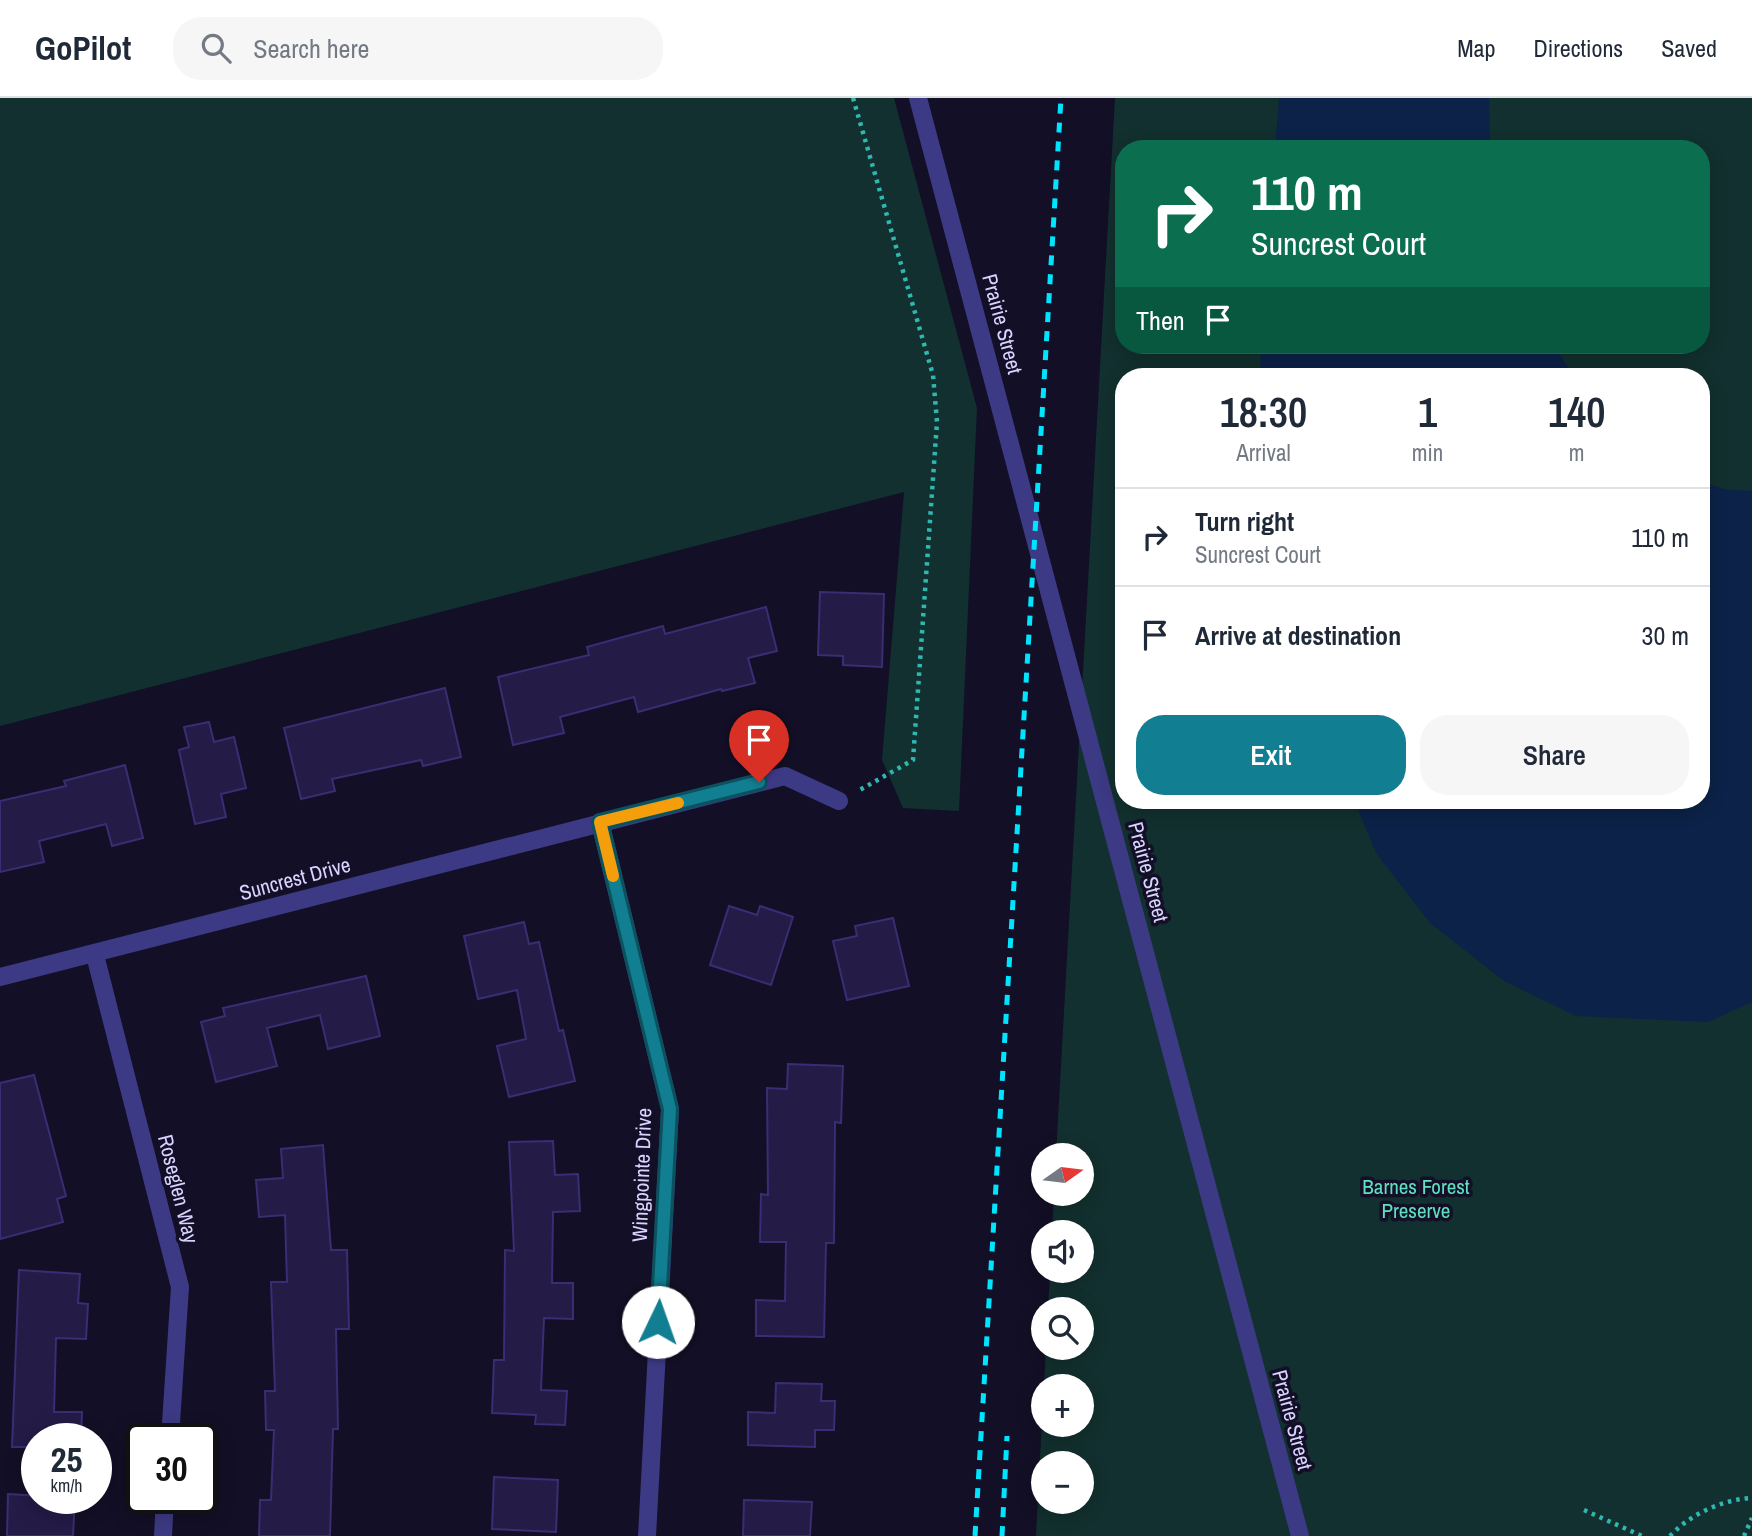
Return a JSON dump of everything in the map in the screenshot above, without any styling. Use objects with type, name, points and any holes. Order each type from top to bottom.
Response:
[{"type":"street","name":"Prairie Street","points":[[918,98],[1300,1536]]},
{"type":"street","name":"Suncrest Drive","points":[[0,977],[95,955],[785,776],[839,801]]},
{"type":"street","name":"Wingpointe Drive","points":[[600,822],[670,1109],[647,1536]]},
{"type":"street","name":"Roseglen Way","points":[[95,955],[180,1287],[171,1423]]},
{"type":"street","points":[[163,1536],[165,1514]]},
{"type":"path","points":[[839,801],[913,760],[937,422],[933,375],[853,98]]},
{"type":"path","points":[[1670,1536],[1702,1512],[1725,1503],[1752,1498]]},
{"type":"path","points":[[1584,1510],[1642,1536]]},
{"type":"path","points":[[1744,1536],[1752,1518]]},
{"type":"green space","points":[[0,98],[894,98],[977,408],[959,811],[903,808],[882,760],[904,492],[0,726]]},
{"type":"green space","name":"Barnes Forest Preserve","points":[[1115,98],[1752,98],[1752,1536],[1036,1536],[1037,1514],[1094,1514],[1094,1451],[1040,1451],[1041,1437],[1094,1437],[1094,1374],[1045,1374],[1045,1360],[1094,1360],[1094,1297],[1049,1297],[1049,1283],[1094,1283],[1094,1220],[1053,1220],[1053,1206],[1094,1206],[1094,1143],[1057,1143]]},
{"type":"water","points":[[1279,98],[1489,98],[1490,140],[1276,140]]},
{"type":"water","points":[[1261,354],[1560,354],[1568,368],[1260,368]]},
{"type":"water","points":[[1710,484],[1723,489],[1752,491],[1752,1002],[1708,1022],[1576,1016],[1504,981],[1430,923],[1376,853],[1358,809],[1710,809]]},
{"type":"building","points":[[820,592],[884,594],[882,667],[843,665],[843,656],[818,655]]},
{"type":"building","points":[[766,607],[777,651],[748,658],[755,683],[722,691],[721,689],[638,712],[634,697],[560,717],[564,733],[513,745],[498,677],[589,655],[587,647],[663,626],[665,634]]},
{"type":"building","points":[[445,688],[461,757],[423,766],[421,760],[332,779],[335,791],[301,799],[284,728]]},
{"type":"building","points":[[209,722],[214,742],[234,737],[246,788],[221,794],[226,817],[195,824],[179,750],[189,747],[184,727]]},
{"type":"building","points":[[125,765],[143,838],[112,846],[106,824],[39,841],[44,862],[0,872],[0,801],[66,786],[64,781]]},
{"type":"building","points":[[729,906],[757,915],[760,906],[793,917],[771,985],[710,965]]},
{"type":"building","points":[[893,918],[909,986],[847,1000],[833,941],[857,936],[855,926]]},
{"type":"building","points":[[524,922],[529,944],[539,942],[559,1031],[563,1030],[575,1081],[509,1097],[497,1046],[526,1039],[517,990],[478,999],[464,936]]},
{"type":"building","points":[[366,976],[380,1036],[328,1049],[320,1015],[267,1028],[277,1066],[216,1082],[201,1022],[225,1016],[223,1008]]},
{"type":"building","points":[[788,1064],[843,1066],[841,1123],[835,1122],[834,1243],[826,1243],[824,1337],[756,1336],[756,1300],[785,1301],[786,1242],[760,1242],[761,1194],[768,1195],[767,1088],[787,1089]]},
{"type":"building","points":[[34,1075],[66,1196],[57,1199],[63,1222],[0,1239],[0,1083]]},
{"type":"building","points":[[553,1141],[555,1175],[578,1174],[580,1211],[553,1212],[552,1283],[573,1283],[573,1319],[544,1318],[541,1390],[567,1391],[565,1425],[535,1424],[536,1415],[492,1413],[494,1360],[504,1360],[505,1250],[514,1251],[509,1142]]},
{"type":"building","points":[[323,1145],[331,1250],[347,1250],[349,1329],[336,1329],[338,1429],[333,1429],[330,1536],[259,1536],[260,1500],[271,1500],[274,1430],[266,1430],[265,1391],[275,1391],[271,1282],[287,1282],[285,1215],[259,1217],[256,1180],[283,1178],[281,1149]]},
{"type":"building","points":[[19,1270],[80,1274],[78,1303],[88,1304],[86,1339],[56,1338],[54,1412],[82,1412],[82,1423],[21,1423],[21,1447],[12,1447]]},
{"type":"building","points":[[776,1383],[822,1384],[821,1401],[835,1401],[834,1430],[815,1430],[815,1447],[748,1445],[748,1412],[775,1413]]},
{"type":"building","points":[[494,1477],[558,1480],[556,1532],[492,1529]]},
{"type":"building","points":[[8,1494],[21,1495],[21,1514],[74,1514],[73,1536],[7,1536]]},
{"type":"building","points":[[744,1500],[812,1502],[810,1536],[743,1536]]},
{"type":"railway","points":[[975,1536],[1061,98]]},
{"type":"railway","points":[[1002,1536],[1007,1436]]},
{"type":"slow traffic","points":[[613,876],[600,822],[678,803]]},
{"type":"route","points":[[658,1322],[670,1109],[600,822],[759,782]]}]
